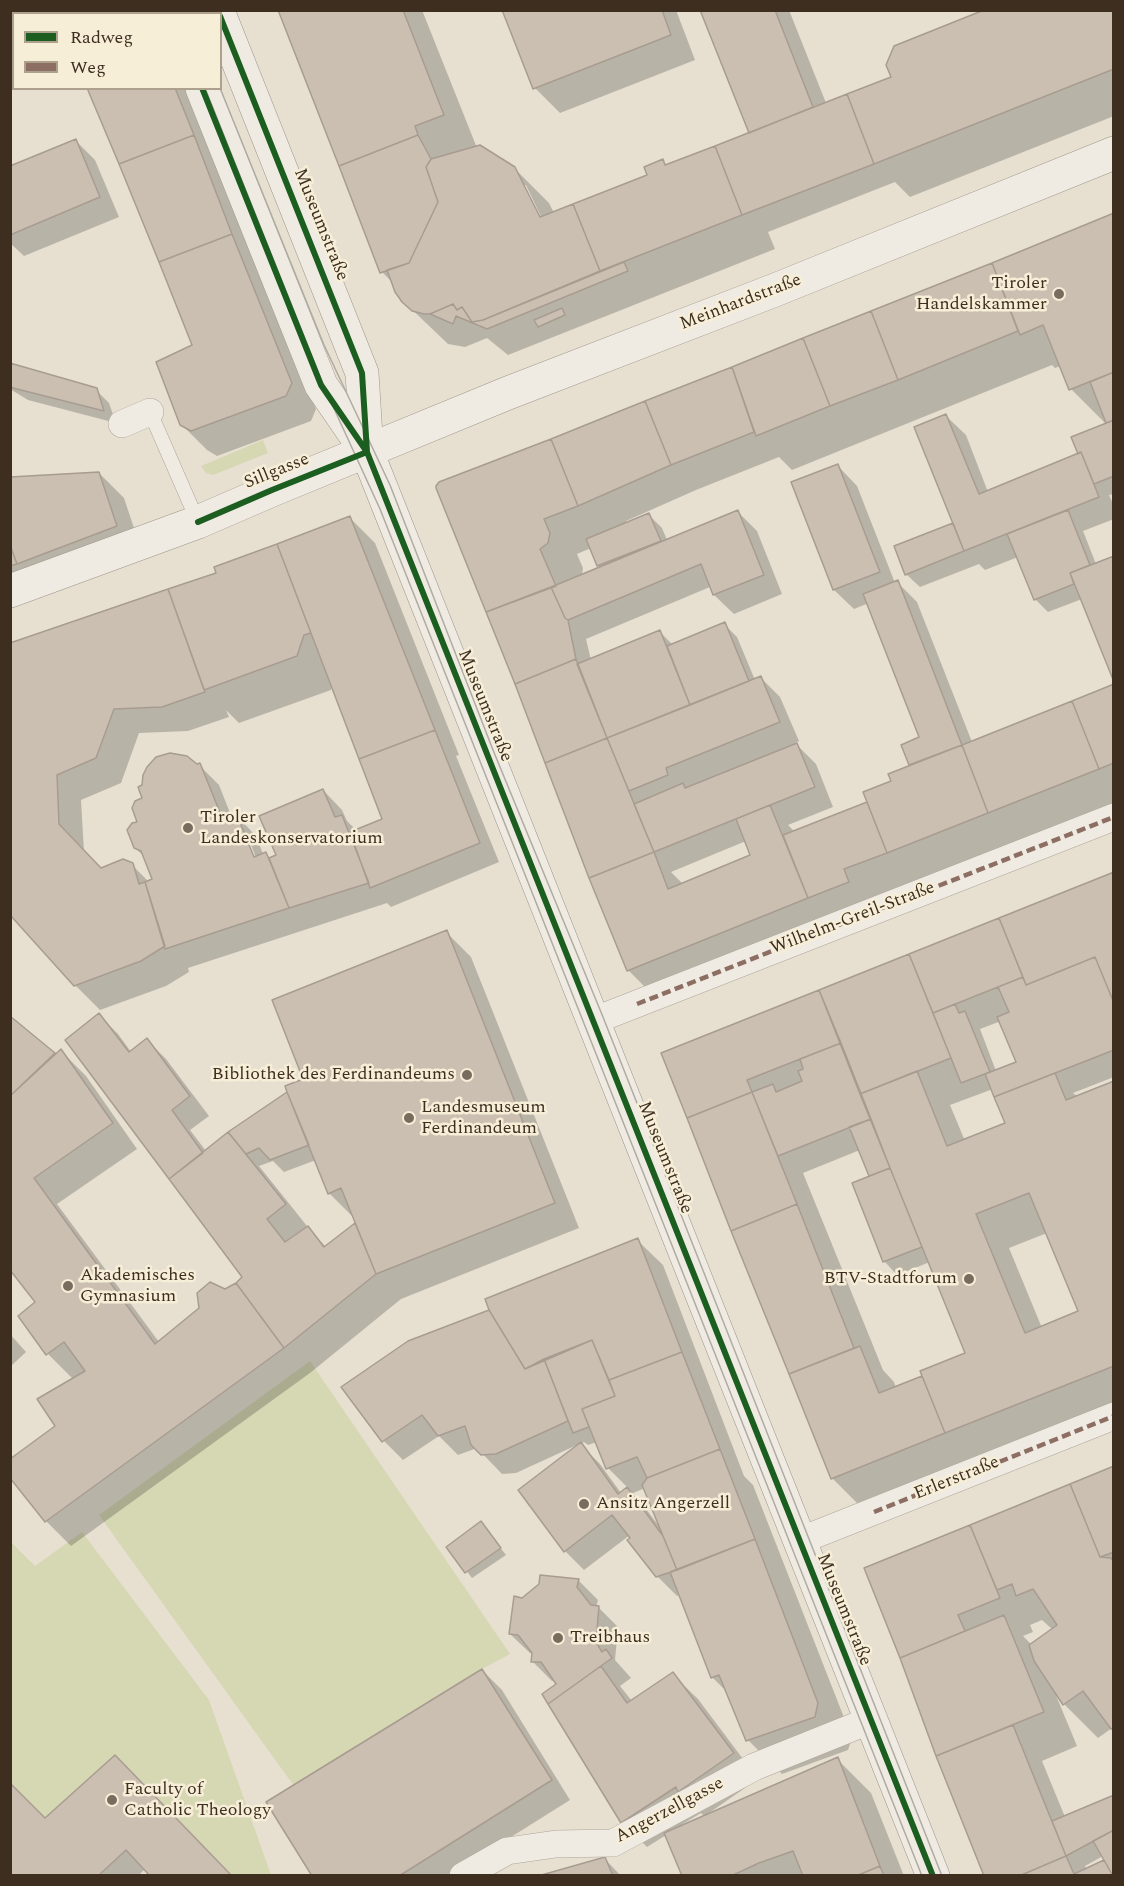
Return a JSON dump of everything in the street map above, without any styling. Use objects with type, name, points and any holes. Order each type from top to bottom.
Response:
[{"type":"street","name":"Museumstraße","points":[[222,18],[362,373],[367,452]]},
{"type":"street","name":"Museumstraße","points":[[203,90],[321,385],[367,452],[933,1875]]},
{"type":"street","name":"Meinhardstraße","points":[[367,452],[508,393],[785,286],[1113,153]]},
{"type":"street","points":[[122,424],[150,412]]},
{"type":"street","name":"Sillgasse","points":[[10,591],[198,522],[367,452]]},
{"type":"street","name":"Wilhelm-Greil-Straße","points":[[593,1021],[1113,817]]},
{"type":"street","name":"Erlerstraße","points":[[799,1541],[1113,1416]]},
{"type":"street","name":"Angerzellgasse","points":[[463,1875],[507,1851],[556,1844],[613,1843],[754,1767],[871,1720]]},
{"type":"lane","points":[[150,412],[198,522]]},
{"type":"green space","points":[[263,440],[268,453],[213,475],[206,473],[201,466]]},
{"type":"green space","points":[[310,1361],[510,1654],[482,1669],[294,1786],[99,1515]]},
{"type":"green space","points":[[82,1532],[209,1700],[271,1875],[232,1875],[115,1755],[45,1818],[11,1783],[10,1541],[35,1566]]},
{"type":"building","points":[[56,10],[127,10],[123,12],[56,12]]},
{"type":"building","points":[[144,10],[144,12],[123,12]]},
{"type":"building","points":[[278,10],[403,10],[444,115],[415,126],[418,135],[339,166]]},
{"type":"building","points":[[502,10],[662,10],[671,35],[533,89]]},
{"type":"building","points":[[700,10],[775,10],[813,107],[749,133]]},
{"type":"building","points":[[984,10],[1114,10],[1114,69],[874,164],[847,94],[891,77],[886,65],[894,46]]},
{"type":"building","points":[[88,90],[176,90],[194,135],[119,164]]},
{"type":"building","points":[[847,94],[874,164],[742,215],[715,146]]},
{"type":"building","points":[[194,135],[232,234],[159,262],[119,164]]},
{"type":"building","points":[[418,135],[431,159],[426,167],[438,202],[409,263],[380,273],[339,166]]},
{"type":"building","points":[[76,139],[100,197],[10,235],[10,166]]},
{"type":"building","points":[[480,145],[515,167],[540,217],[573,204],[600,271],[483,320],[472,322],[462,307],[457,310],[453,304],[430,314],[412,311],[395,292],[387,270],[409,263],[438,202],[426,167],[431,159]]},
{"type":"building","points":[[715,146],[742,215],[600,271],[573,204],[647,175],[644,167],[663,159],[665,165]]},
{"type":"building","name":"Tiroler Handelskammer","points":[[1114,213],[1114,372],[1069,390],[1043,325],[1020,335],[992,263]]},
{"type":"building","points":[[232,234],[292,383],[286,396],[191,431],[180,425],[156,362],[192,345],[159,262]]},
{"type":"building","points":[[624,262],[628,271],[487,329],[456,316],[453,324],[430,314],[453,304],[457,310],[462,307],[472,322],[483,320]]},
{"type":"building","points":[[992,263],[1018,331],[898,380],[871,311]]},
{"type":"building","points":[[562,308],[565,315],[538,327],[534,320]]},
{"type":"building","points":[[871,311],[898,380],[830,406],[803,338]]},
{"type":"building","points":[[803,338],[830,406],[756,436],[732,367]]},
{"type":"building","points":[[10,363],[97,388],[104,411],[13,388],[10,386]]},
{"type":"building","points":[[732,367],[754,432],[671,465],[645,401]]},
{"type":"building","points":[[1114,372],[1114,420],[1106,423],[1090,382]]},
{"type":"building","points":[[645,401],[671,465],[578,506],[551,439]]},
{"type":"building","points":[[946,414],[979,494],[1081,452],[1099,497],[964,551],[914,427]]},
{"type":"building","points":[[1114,420],[1114,476],[1094,484],[1081,452],[1078,454],[1071,437]]},
{"type":"building","points":[[551,439],[578,506],[544,519],[550,533],[548,543],[540,549],[556,586],[486,612],[436,486],[439,482]]},
{"type":"building","points":[[838,464],[880,572],[833,590],[791,482]]},
{"type":"building","points":[[99,472],[117,526],[17,564],[10,545],[10,477]]},
{"type":"building","points":[[738,510],[764,575],[713,595],[701,564],[568,620],[565,618],[551,587]]},
{"type":"building","points":[[1068,510],[1090,565],[1070,573],[1074,584],[1034,600],[1007,534]]},
{"type":"building","points":[[649,513],[661,541],[597,566],[586,539]]},
{"type":"building","points":[[350,516],[435,730],[359,759],[277,544]]},
{"type":"building","points":[[953,523],[964,551],[905,575],[894,546]]},
{"type":"building","points":[[277,544],[311,633],[304,635],[297,656],[204,690],[168,589],[216,573],[214,567]]},
{"type":"building","points":[[10,545],[17,564],[10,566]]},
{"type":"building","points":[[1114,556],[1114,682],[1070,573]]},
{"type":"building","points":[[898,580],[962,745],[909,765],[901,745],[919,737],[863,594]]},
{"type":"building","points":[[551,587],[568,620],[576,659],[515,684],[486,612]]},
{"type":"building","points":[[168,589],[205,692],[162,707],[114,709],[96,758],[57,775],[59,824],[101,868],[123,859],[133,863],[139,884],[145,882],[165,946],[141,961],[74,986],[10,915],[10,643]]},
{"type":"building","points":[[725,622],[749,681],[690,705],[667,646]]},
{"type":"building","points":[[660,630],[690,705],[607,738],[577,664]]},
{"type":"building","points":[[576,659],[607,738],[545,763],[515,684]]},
{"type":"building","points":[[761,676],[780,722],[666,768],[668,775],[629,791],[607,738]]},
{"type":"building","points":[[1114,684],[1114,763],[1099,769],[1072,701]]},
{"type":"building","points":[[1072,701],[1099,769],[988,813],[962,745]]},
{"type":"building","points":[[435,730],[480,843],[370,888],[350,832],[382,819],[359,759]]},
{"type":"building","points":[[607,738],[654,852],[589,878],[545,763]]},
{"type":"building","points":[[797,743],[815,787],[654,852],[634,804],[683,783],[685,788]]},
{"type":"building","points":[[962,745],[988,813],[887,853],[863,792],[891,781],[888,774]]},
{"type":"building","name":"Tiroler Landeskonservatorium","points":[[170,753],[187,756],[197,764],[200,763],[223,820],[237,815],[254,857],[266,852],[289,908],[165,949],[145,882],[152,879],[141,851],[134,848],[127,830],[132,823],[137,822],[132,808],[135,801],[142,798],[138,787],[142,785],[147,767],[156,757]]},
{"type":"building","points":[[323,789],[335,817],[342,815],[369,883],[289,908],[269,858],[276,855],[259,816]]},
{"type":"building","points":[[867,802],[887,853],[844,869],[849,882],[808,898],[783,835]]},
{"type":"building","points":[[770,805],[808,898],[627,971],[589,878],[654,852],[668,889],[750,855],[736,819]]},
{"type":"building","points":[[1114,872],[1114,1003],[1095,957],[1026,985],[999,918]]},
{"type":"building","points":[[999,918],[1023,977],[933,1013],[909,954]]},
{"type":"building","name":"Landesmuseum Ferdinandeum","points":[[447,930],[555,1203],[376,1274],[341,1188],[328,1194],[287,1092],[285,1086],[303,1079],[272,1000]]},
{"type":"building","points":[[909,954],[951,1058],[860,1094],[819,990]]},
{"type":"building","points":[[1095,957],[1114,1003],[1114,1050],[994,1097],[985,1074],[1016,1062],[997,1017],[1009,1012],[998,987],[1023,977],[1026,985]]},
{"type":"building","points":[[819,990],[841,1043],[747,1080],[752,1092],[687,1118],[661,1053]]},
{"type":"building","points":[[955,1004],[959,1013],[965,1011],[990,1072],[961,1083],[933,1013]]},
{"type":"building","points":[[99,1013],[129,1052],[147,1038],[190,1096],[172,1110],[203,1153],[169,1179],[65,1040]]},
{"type":"building","points":[[10,1016],[55,1053],[10,1096]]},
{"type":"building","points":[[841,1043],[871,1119],[778,1156],[752,1092],[773,1084],[776,1092],[802,1081],[798,1071],[803,1069],[800,1059]]},
{"type":"building","name":"Akademisches Gymnasium","points":[[61,1049],[113,1123],[34,1178],[155,1344],[199,1308],[197,1293],[210,1282],[225,1289],[236,1283],[284,1348],[45,1522],[10,1478],[10,1459],[55,1426],[37,1399],[85,1371],[64,1342],[46,1355],[18,1316],[35,1302],[10,1270],[10,1096]]},
{"type":"building","name":"BTV-Stadtforum","points":[[917,1071],[947,1146],[1005,1123],[994,1097],[1055,1073],[1066,1100],[1114,1081],[1114,1366],[945,1433],[920,1371],[965,1353],[860,1094]],"holes":[[[1029,1193],[1078,1311],[1025,1333],[976,1214]]]},
{"type":"building","points":[[287,1092],[309,1145],[270,1160],[259,1148],[246,1154],[228,1132]]},
{"type":"building","points":[[752,1092],[797,1204],[731,1231],[687,1118]]},
{"type":"building","points":[[871,1119],[890,1168],[869,1176],[849,1127]]},
{"type":"building","points":[[228,1132],[286,1204],[267,1219],[285,1242],[308,1226],[324,1247],[355,1223],[376,1274],[284,1348],[236,1283],[242,1277],[169,1179]]},
{"type":"building","points":[[890,1168],[922,1247],[883,1262],[852,1183]]},
{"type":"building","points":[[797,1204],[854,1348],[789,1374],[731,1231]]},
{"type":"building","points":[[638,1238],[682,1352],[609,1380],[592,1340],[525,1369],[489,1310],[485,1299]]},
{"type":"building","points":[[489,1310],[525,1369],[544,1359],[568,1421],[496,1454],[481,1455],[471,1445],[465,1426],[438,1436],[422,1415],[382,1442],[341,1387],[408,1341]]},
{"type":"building","points":[[592,1340],[615,1396],[582,1409],[589,1427],[573,1433],[544,1359]]},
{"type":"building","points":[[860,1346],[879,1393],[922,1376],[945,1433],[831,1479],[789,1374]]},
{"type":"building","points":[[682,1352],[720,1449],[647,1478],[637,1457],[606,1469],[582,1409],[615,1396],[609,1380]]},
{"type":"building","name":"Ansitz Angerzell","points":[[581,1442],[618,1494],[627,1487],[663,1536],[677,1570],[656,1577],[627,1540],[630,1538],[612,1515],[564,1552],[518,1490]]},
{"type":"building","points":[[720,1449],[755,1539],[677,1570],[642,1485],[647,1478]]},
{"type":"building","points":[[1114,1466],[1114,1552],[1100,1557],[1070,1484]]},
{"type":"building","points":[[1070,1484],[1100,1557],[1111,1558],[1114,1562],[1114,1728],[1111,1729],[1083,1691],[1063,1705],[1034,1661],[1029,1645],[1057,1625],[1033,1589],[1016,1596],[1012,1584],[997,1590],[970,1525]]},
{"type":"building","points":[[481,1521],[501,1548],[465,1573],[446,1547]]},
{"type":"building","points":[[970,1525],[1000,1598],[958,1615],[965,1631],[900,1658],[864,1568]]},
{"type":"building","points":[[755,1539],[818,1703],[815,1717],[746,1741],[719,1675],[711,1678],[670,1572]]},
{"type":"building","name":"Treibhaus","points":[[540,1575],[579,1579],[577,1587],[591,1605],[599,1606],[596,1642],[602,1652],[606,1649],[612,1658],[548,1704],[542,1694],[556,1684],[541,1662],[531,1662],[532,1653],[518,1635],[509,1634],[514,1596],[522,1598],[539,1584]]},
{"type":"building","points":[[1004,1615],[1044,1712],[936,1756],[900,1658]]},
{"type":"building","points":[[601,1666],[627,1703],[673,1672],[734,1753],[678,1792],[676,1787],[621,1823],[548,1704]]},
{"type":"building","points":[[482,1669],[552,1780],[399,1876],[312,1876],[266,1802]]},
{"type":"building","points":[[1013,1725],[1066,1856],[1019,1876],[984,1876],[936,1756]]},
{"type":"building","name":"Faculty of Catholic Theology","points":[[115,1755],[232,1876],[150,1876],[126,1850],[98,1876],[10,1876],[10,1783],[45,1818]]},
{"type":"building","points":[[838,1757],[880,1866],[856,1876],[803,1876],[793,1851],[731,1876],[682,1876],[664,1833]]},
{"type":"building","points":[[1114,1795],[1114,1830],[1066,1856],[1052,1821]]},
{"type":"building","points":[[1114,1830],[1114,1876],[1113,1876],[1093,1841]]},
{"type":"building","points":[[1066,1856],[1075,1876],[1019,1876]]},
{"type":"building","points":[[605,1857],[613,1876],[538,1876]]},
{"type":"building","points":[[1104,1860],[1113,1876],[1075,1876],[1074,1874]]},
{"type":"building","points":[[880,1866],[884,1876],[856,1876]]},
{"type":"tram line","points":[[206,90],[325,389],[380,509],[922,1876]]},
{"type":"tram line","points":[[221,90],[324,345],[390,485],[493,750],[603,1017],[942,1876]]},
{"type":"marked path","points":[[637,1004],[1114,817]]},
{"type":"marked path","points":[[874,1512],[1114,1416]]},
{"type":"cycle path","points":[[222,21],[362,373],[367,452]]},
{"type":"cycle path","points":[[203,90],[321,385],[367,452],[933,1876]]},
{"type":"cycle path","points":[[198,522],[367,452]]},
{"type":"place","name":"Tiroler Handelskammer","points":[[1059,294]]},
{"type":"place","name":"Tiroler Landeskonservatorium","points":[[188,828]]},
{"type":"place","name":"Bibliothek des Ferdinandeums","points":[[467,1075]]},
{"type":"place","name":"Landesmuseum Ferdinandeum","points":[[409,1118]]},
{"type":"place","name":"BTV-Stadtforum","points":[[969,1279]]},
{"type":"place","name":"Akademisches Gymnasium","points":[[68,1286]]},
{"type":"place","name":"Ansitz Angerzell","points":[[584,1504]]},
{"type":"place","name":"Treibhaus","points":[[558,1638]]},
{"type":"place","name":"Faculty of Catholic Theology","points":[[112,1800]]}]
